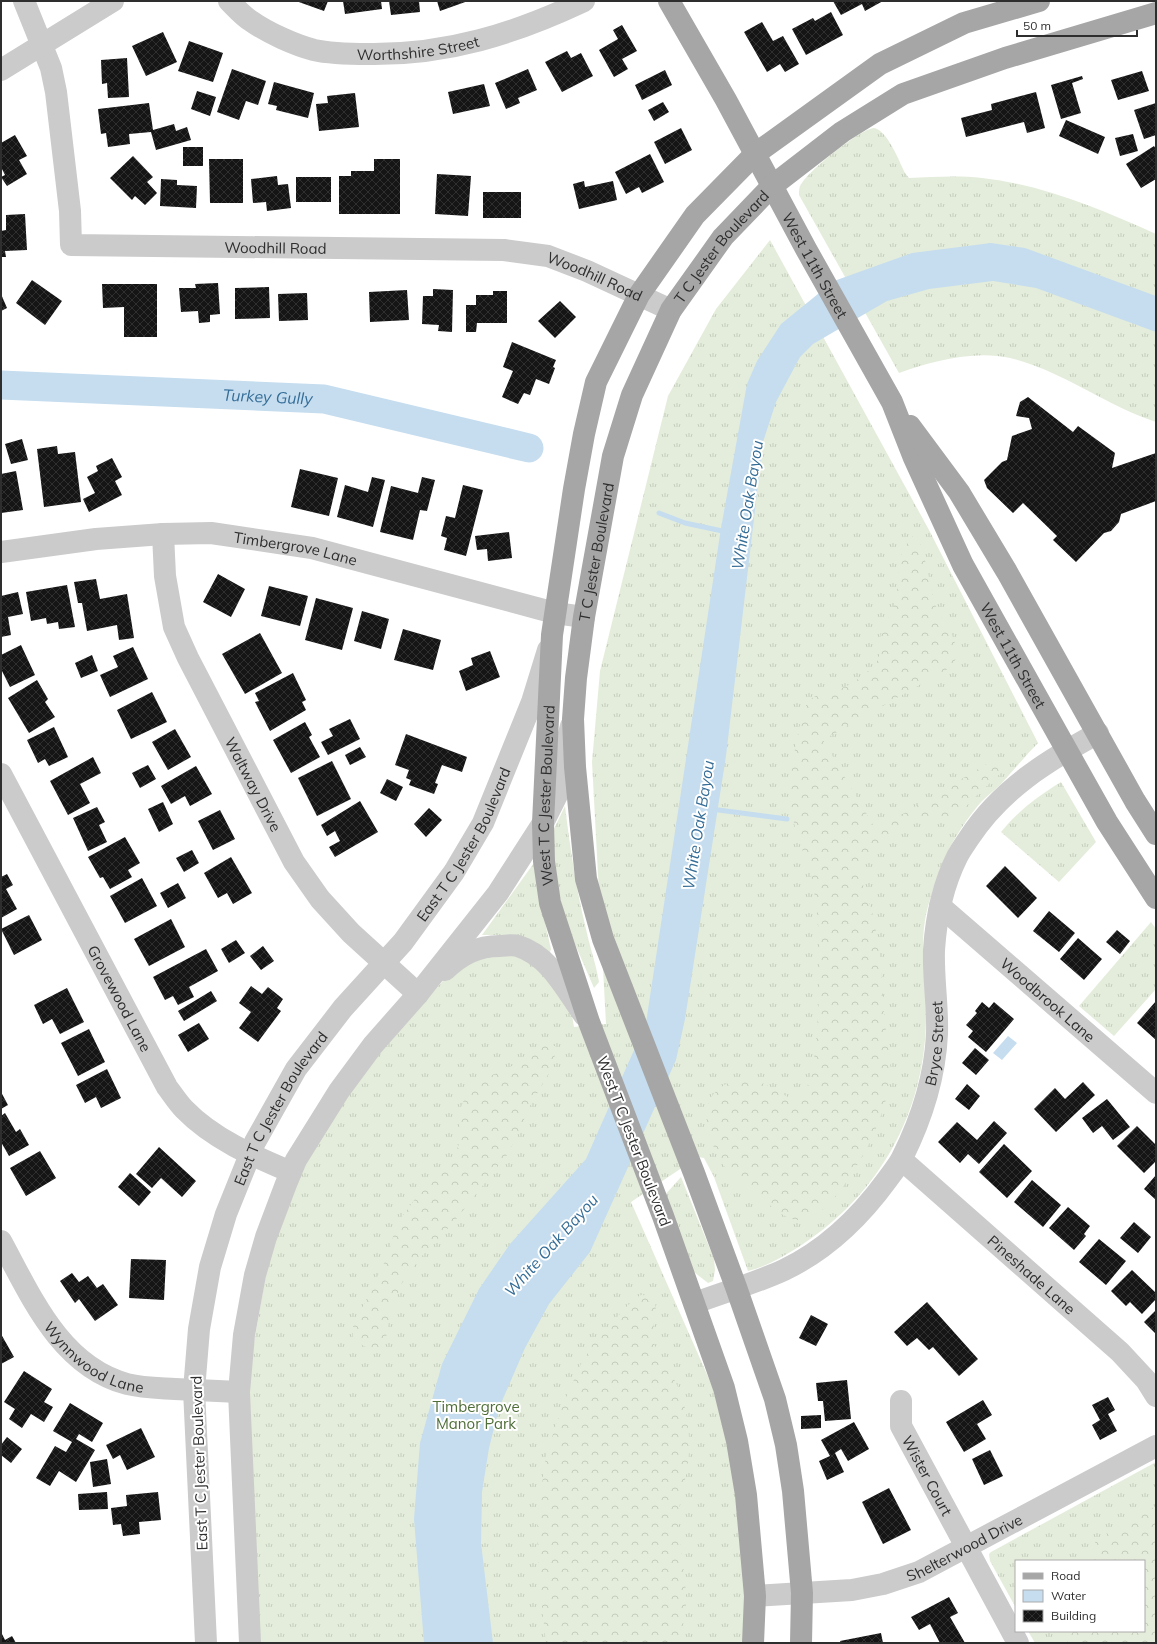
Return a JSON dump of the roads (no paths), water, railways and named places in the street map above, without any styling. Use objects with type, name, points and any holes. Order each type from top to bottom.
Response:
[{"type":"main road","name":"West 11th Street","points":[[668,1],[726,100],[806,249],[892,402],[914,458],[964,565],[1107,822],[1156,898]]},
{"type":"main road","name":"T C Jester Boulevard","points":[[552,635],[574,488],[596,382],[639,295],[694,215],[755,154],[880,64],[964,23],[1039,1]]},
{"type":"main road","name":"T C Jester Boulevard","points":[[573,719],[576,678],[584,617],[613,456],[632,395],[671,310],[723,237],[772,186],[842,132],[903,94],[1005,58],[1156,13]]},
{"type":"main road","name":"West 11th Street","points":[[892,402],[959,492],[1098,733],[1135,801],[1156,834]]},
{"type":"main road","name":"West T C Jester Boulevard","points":[[552,635],[543,823],[544,861],[550,903],[588,1022],[663,1216],[724,1388],[737,1441],[746,1495],[755,1596],[753,1643]]},
{"type":"main road","name":"West T C Jester Boulevard","points":[[573,719],[576,775],[586,879],[603,939],[694,1173],[775,1399],[786,1445],[793,1491],[802,1593],[801,1643]]},
{"type":"street","points":[[24,1],[42,44]]},
{"type":"street","points":[[1,70],[113,1]]},
{"type":"street","name":"Worthshire Street","points":[[210,1],[279,36],[315,50],[349,54],[424,52],[449,48],[517,30],[584,1]]},
{"type":"street","name":"Worthshire Street","points":[[229,1],[251,21]]},
{"type":"street","name":"Woodhill Road","points":[[42,44],[51,68],[56,92],[70,211],[71,245],[504,250],[548,256],[587,271],[671,310]]},
{"type":"street","name":"Timbergrove Lane","points":[[1,552],[96,539],[163,534],[211,533],[312,548],[555,613],[584,617]]},
{"type":"street","name":"Waltway Drive","points":[[163,534],[165,576],[174,627],[188,658],[294,862],[320,899],[351,933],[418,994]]},
{"type":"street","name":"East T C Jester Boulevard","points":[[206,1643],[194,1390],[199,1329],[210,1267],[226,1214],[255,1142],[296,1069],[344,1008],[403,942],[454,872],[483,823],[532,702],[552,635]]},
{"type":"street","points":[[250,1643],[239,1392],[244,1335],[255,1275],[266,1236],[296,1160],[338,1091],[373,1045],[418,994],[498,893],[543,823],[559,790],[560,768],[573,719]]},
{"type":"street","name":"Bryce Street","points":[[695,1303],[785,1270],[809,1256],[842,1232],[869,1204],[902,1160],[919,1118],[934,1071],[937,1033],[934,951],[940,906],[945,886],[957,856],[978,825],[994,805],[1017,784],[1067,750],[1098,733]]},
{"type":"street","name":"Grovewood Lane","points":[[1,774],[167,1088],[185,1110],[217,1136],[250,1154],[291,1172]]},
{"type":"street","name":"Woodbrook Lane","points":[[940,906],[1156,1093]]},
{"type":"street","points":[[418,994],[457,959],[485,946],[516,945],[536,955],[554,972],[588,1022]]},
{"type":"street","name":"Pineshade Lane","points":[[902,1160],[1120,1352],[1146,1380],[1156,1396]]},
{"type":"street","name":"Wynnwood Lane","points":[[1,1241],[36,1305],[58,1339],[85,1363],[105,1376],[128,1384],[160,1388],[239,1392]]},
{"type":"street","name":"Wister Court","points":[[901,1400],[901,1426],[1018,1643]]},
{"type":"street","name":"Shelterwood Drive","points":[[755,1596],[852,1590],[883,1584],[919,1572],[1156,1446]]},
{"type":"water","name":"White Oak Bayou","points":[[991,243],[1025,248],[1156,296],[1156,332],[1036,288],[993,281],[929,289],[887,301],[813,344],[800,357],[776,402],[763,442],[726,756],[685,1019],[676,1060],[590,1252],[549,1304],[525,1348],[499,1408],[489,1448],[482,1492],[481,1543],[493,1643],[424,1643],[414,1519],[420,1443],[442,1364],[479,1289],[510,1244],[586,1159],[646,1023],[721,528],[747,384],[757,361],[781,324],[834,281],[912,253]]},
{"type":"water","points":[[1008,1036],[1017,1043],[1002,1060],[993,1053]]},
{"type":"waterway","name":"Turkey Gully","points":[[1,385],[324,399],[529,448]]},
{"type":"waterway","name":"White Oak Bayou","points":[[659,513],[685,523],[727,532]]},
{"type":"waterway","name":"White Oak Bayou","points":[[711,809],[787,819]]},
{"type":"park label","name":"Timbergrove Manor Park","points":[[476,1414]]}]
